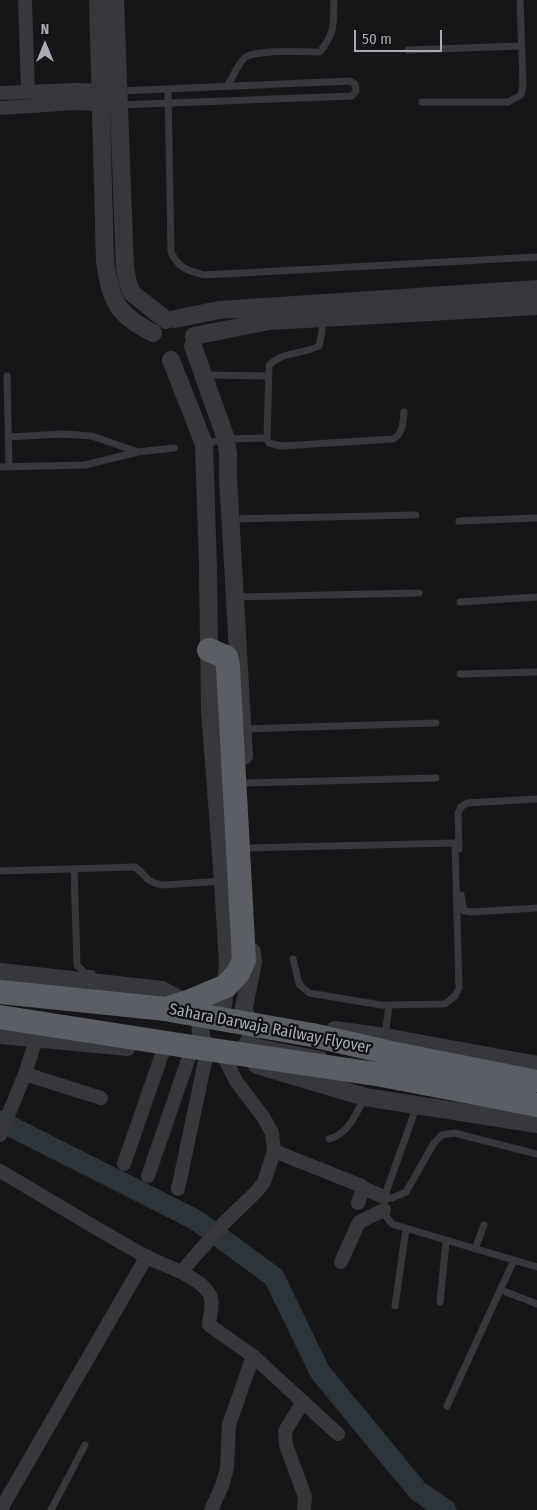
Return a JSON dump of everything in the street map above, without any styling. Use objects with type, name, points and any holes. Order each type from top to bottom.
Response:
[{"type":"highway","points":[[164,1000],[219,1002],[244,960],[228,667],[226,657],[209,650]]},
{"type":"highway","name":"Sahara Darwaja Railway Flyover","points":[[0,992],[164,1000],[391,1054],[535,1076]]},
{"type":"highway","name":"Sahara Darwaja Railway Flyover","points":[[0,1017],[382,1074],[527,1103]]},
{"type":"street","points":[[24,0],[28,92]]},
{"type":"street","points":[[98,0],[105,261],[108,286],[114,301],[127,317],[153,333]]},
{"type":"street","points":[[115,0],[125,268],[128,283],[132,293],[170,319],[184,321],[190,328],[226,439],[246,783],[253,962],[245,1015]]},
{"type":"street","points":[[0,93],[75,90],[101,98]]},
{"type":"street","points":[[0,108],[76,104],[101,98],[119,98]]},
{"type":"street","points":[[193,341],[188,354],[180,359],[171,360],[162,357],[156,351],[152,342],[153,333],[158,325],[170,319],[219,310],[537,289]]},
{"type":"street","points":[[193,341],[269,321],[537,306]]},
{"type":"street","points":[[171,360],[204,444],[210,710],[228,965],[219,1002],[203,1020],[200,1029],[201,1038],[205,1046],[214,1054],[264,1118],[274,1139],[274,1151],[264,1182],[223,1224],[181,1272]]},
{"type":"street","points":[[0,972],[164,1000],[219,1002],[237,1008],[245,1015],[251,1025],[252,1033],[250,1040],[243,1050],[214,1054]]},
{"type":"street","points":[[245,1015],[385,1037],[535,1076]]},
{"type":"street","points":[[0,1035],[163,1051],[214,1054],[365,1096],[537,1124]]},
{"type":"street","points":[[0,1135],[25,1074],[36,1039]]},
{"type":"street","points":[[124,1164],[163,1051]]},
{"type":"street","points":[[148,1176],[214,1054]]},
{"type":"street","points":[[178,1189],[214,1054]]},
{"type":"street","points":[[25,1074],[101,1098]]},
{"type":"street","points":[[274,1151],[362,1186],[384,1204],[359,1222],[341,1262]]},
{"type":"street","points":[[0,1171],[147,1256],[181,1272],[202,1286],[209,1293],[212,1300],[209,1325],[253,1356],[338,1434]]},
{"type":"street","points":[[358,1203],[363,1188]]},
{"type":"street","points":[[4,1508],[147,1256]]},
{"type":"street","points":[[211,1510],[222,1486],[227,1468],[229,1425],[253,1356]]},
{"type":"street","points":[[303,1402],[285,1430],[286,1445],[305,1497],[304,1510]]},
{"type":"lane","points":[[228,86],[242,60],[247,56],[260,52],[320,52],[329,40],[333,29],[334,0]]},
{"type":"lane","points":[[422,102],[508,102],[521,96],[523,85],[520,0]]},
{"type":"lane","points":[[408,50],[521,46]]},
{"type":"lane","points":[[350,81],[355,84],[356,91],[352,96],[168,103],[119,98],[168,89],[350,81]]},
{"type":"lane","points":[[168,89],[171,252],[176,262],[185,270],[204,275],[537,257]]},
{"type":"lane","points":[[321,318],[322,331],[319,346],[309,351],[273,360],[269,366],[266,438],[268,442],[281,446],[393,439],[398,436],[402,429],[404,412]]},
{"type":"lane","points":[[204,375],[268,376]]},
{"type":"lane","points":[[7,376],[9,467]]},
{"type":"lane","points":[[0,421],[8,421]]},
{"type":"lane","points":[[8,437],[63,434],[92,436],[138,452]]},
{"type":"lane","points":[[204,444],[226,439],[266,438]]},
{"type":"lane","points":[[0,467],[85,465],[138,452],[174,448]]},
{"type":"lane","points":[[231,519],[416,515]]},
{"type":"lane","points":[[459,521],[537,518]]},
{"type":"lane","points":[[236,597],[419,593]]},
{"type":"lane","points":[[460,602],[537,597]]},
{"type":"lane","points":[[460,674],[537,672]]},
{"type":"lane","points":[[243,729],[436,723]]},
{"type":"lane","points":[[246,783],[436,778]]},
{"type":"lane","points":[[537,799],[467,803],[461,807],[458,813],[461,902],[464,911],[537,908]]},
{"type":"lane","points":[[248,848],[455,843],[459,988],[455,996],[445,1004],[389,1005],[310,993],[299,984],[293,959]]},
{"type":"lane","points":[[0,871],[135,867],[150,882],[164,885],[223,881]]},
{"type":"lane","points":[[74,869],[77,966],[85,973],[104,976]]},
{"type":"lane","points":[[113,977],[151,982],[157,985],[164,1000]]},
{"type":"lane","points":[[385,1037],[389,1005]]},
{"type":"lane","points":[[250,1040],[326,1055]]},
{"type":"lane","points":[[329,1139],[336,1137],[349,1125],[365,1096]]},
{"type":"lane","points":[[418,1105],[384,1204],[385,1215],[392,1224],[406,1229],[537,1267]]},
{"type":"lane","points":[[384,1204],[406,1192],[434,1143],[442,1134],[454,1133],[537,1154]]},
{"type":"lane","points":[[475,1249],[484,1225]]},
{"type":"lane","points":[[396,1306],[406,1229]]},
{"type":"lane","points":[[440,1302],[446,1241]]},
{"type":"lane","points":[[447,1406],[514,1260]]},
{"type":"lane","points":[[500,1290],[537,1304]]},
{"type":"lane","points":[[51,1510],[85,1445]]},
{"type":"waterway","points":[[0,1121],[196,1220],[274,1277],[320,1372],[418,1491],[446,1510]]}]
